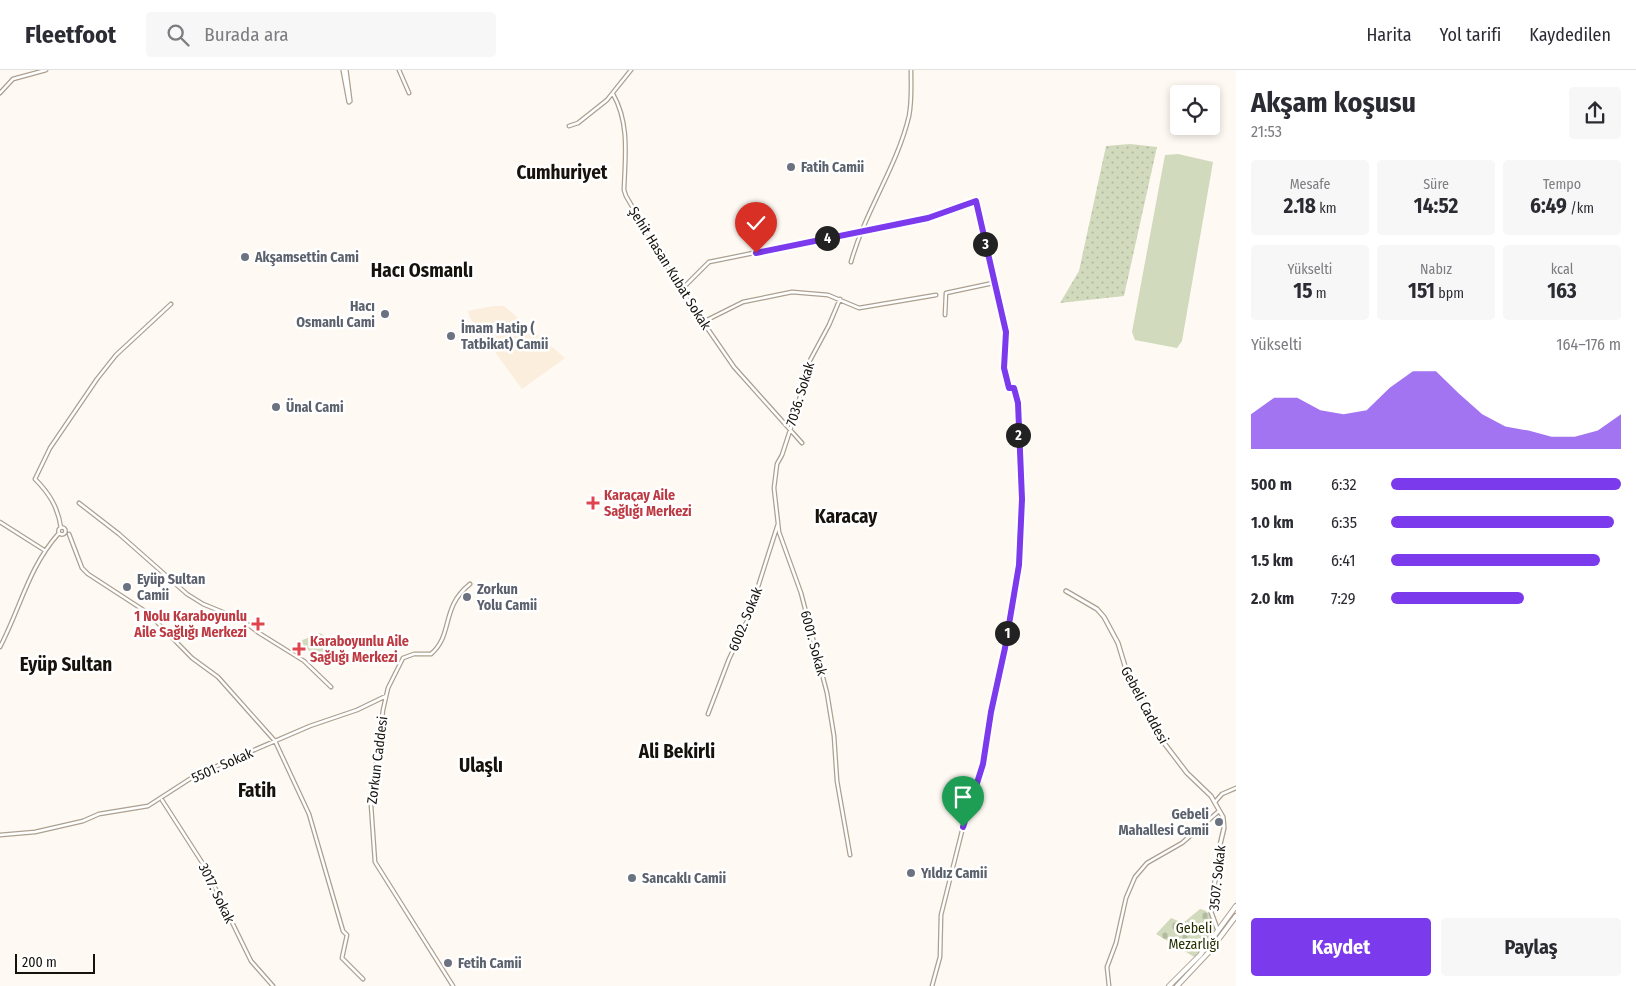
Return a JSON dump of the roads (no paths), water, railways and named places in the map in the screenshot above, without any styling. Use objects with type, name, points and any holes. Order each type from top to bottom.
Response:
[{"type":"highway","points":[[1169,986],[1200,955],[1236,906]]},
{"type":"highway","points":[[1177,986],[1209,952],[1236,916]]},
{"type":"main road","points":[[345,70],[350,102],[345,70]]},
{"type":"main road","name":"Gebeli Caddesi","points":[[1066,591],[1097,609],[1104,617],[1118,642],[1128,676],[1150,714],[1161,739],[1187,773],[1211,796]]},
{"type":"main road","name":"3507. Sokak","points":[[1211,796],[1223,817],[1224,828],[1219,849],[1211,912],[1218,932]]},
{"type":"street","points":[[0,93],[13,79],[46,70]]},
{"type":"street","points":[[399,70],[409,93]]},
{"type":"street","points":[[569,126],[578,123],[612,94],[631,70]]},
{"type":"street","points":[[851,262],[861,230],[902,140],[910,107],[910,70]]},
{"type":"street","name":"Şehit Hasan Kubat Sokak","points":[[612,94],[620,106],[624,127],[624,193],[681,290],[734,367],[802,443]]},
{"type":"street","points":[[681,290],[709,262],[928,218],[976,201],[993,283],[1006,332],[1004,368],[1009,388],[1014,388],[1018,403],[1022,499],[1019,565],[983,764],[965,819],[941,914],[940,957],[932,986]]},
{"type":"street","points":[[945,315],[946,293],[993,283]]},
{"type":"street","points":[[703,322],[710,320],[735,305],[769,296],[803,292],[840,299],[853,306],[865,308],[936,295]]},
{"type":"street","name":"7036. Sokak","points":[[787,436],[803,391],[809,360],[829,325],[840,299]]},
{"type":"street","points":[[0,647],[12,624],[28,580],[44,550],[61,528],[59,515],[49,493],[35,479],[47,453],[113,358],[170,304]]},
{"type":"street","name":"6001. Sokak","points":[[787,436],[782,455],[777,464],[775,477],[779,532],[801,593],[827,693],[834,736],[837,781],[850,855]]},
{"type":"street","points":[[79,503],[119,534],[187,594],[204,604],[242,620],[259,634],[304,661],[331,687]]},
{"type":"street","points":[[0,522],[44,550]]},
{"type":"street","name":"6002. Sokak","points":[[708,714],[749,614],[778,523]]},
{"type":"street","points":[[59,533],[65,533],[64,528],[61,528]]},
{"type":"street","points":[[68,534],[82,568],[88,574],[148,613],[192,658],[218,677],[275,741],[309,814],[343,931],[347,935],[342,958],[363,979]]},
{"type":"street","name":"Zorkun Caddesi","points":[[453,986],[375,862],[371,805],[386,696],[403,658],[414,654],[431,654],[441,643],[451,607],[456,597],[470,584]]},
{"type":"street","name":"5501. Sokak","points":[[0,835],[58,827],[99,814],[145,807],[161,799],[196,775],[310,726],[357,710],[386,696]]},
{"type":"street","points":[[1215,802],[1222,794],[1236,788]]},
{"type":"street","name":"3017. Sokak","points":[[161,799],[205,867],[251,961],[273,986]]},
{"type":"street","points":[[1109,986],[1107,967],[1116,943],[1126,898],[1135,877],[1147,863],[1182,843],[1219,811]]},
{"type":"place","name":"Fatih Camii","points":[[791,167]]},
{"type":"place","name":"Akşamsettin Cami","points":[[245,257]]},
{"type":"place","name":"Hacı Osmanlı Cami","points":[[385,314]]},
{"type":"place","name":"İmam Hatip ( Tatbikat) Camii","points":[[451,336]]},
{"type":"place","name":"Ünal Cami","points":[[276,407]]},
{"type":"place","name":"Karaçay Aile Sağlığı Merkezi","points":[[593,503]]},
{"type":"place","name":"Eyüp Sultan Camii","points":[[127,587]]},
{"type":"place","name":"Zorkun Yolu Camii","points":[[467,597]]},
{"type":"place","name":"1 Nolu Karaboyunlu Aile Sağlığı Merkezi","points":[[258,624]]},
{"type":"place","name":"Karaboyunlu Aile Sağlığı Merkezi","points":[[299,649]]},
{"type":"place","name":"Gebeli Mahallesi Camii","points":[[1219,822]]},
{"type":"place","name":"Yıldız Camii","points":[[911,873]]},
{"type":"place","name":"Sancaklı Camii","points":[[632,878]]},
{"type":"place","name":"Fetih Camii","points":[[448,963]]},
{"type":"district","name":"Cumhuriyet","points":[[562,172]]},
{"type":"district","name":"Hacı Osmanlı","points":[[422,270]]},
{"type":"district","name":"Karacay","points":[[846,516]]},
{"type":"district","name":"Eyüp Sultan","points":[[66,664]]},
{"type":"district","name":"Ali Bekirli","points":[[677,751]]},
{"type":"district","name":"Ulaşlı","points":[[481,765]]},
{"type":"district","name":"Fatih","points":[[257,790]]},
{"type":"park label","name":"Gebeli Mezarlığı","points":[[1194,936]]}]
